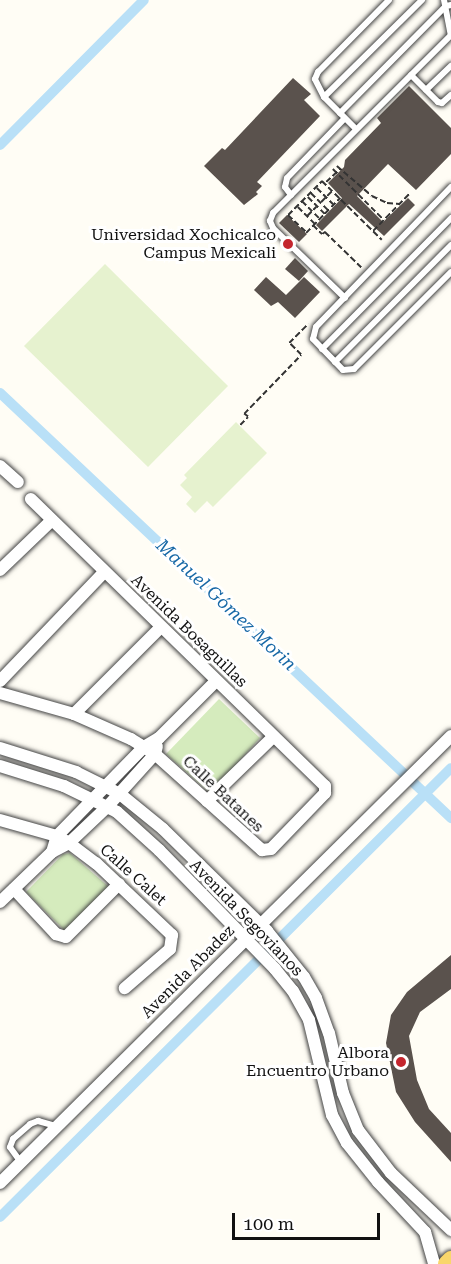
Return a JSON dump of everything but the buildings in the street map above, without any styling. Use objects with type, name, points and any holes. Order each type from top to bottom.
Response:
[{"type":"main road","points":[[447,1264],[451,1260]]},
{"type":"street","points":[[0,465],[18,483]]},
{"type":"street","name":"Avenida Bosaguillas","points":[[32,499],[325,786],[324,796],[271,849]]},
{"type":"street","points":[[0,570],[52,520]]},
{"type":"street","points":[[0,681],[104,572]]},
{"type":"street","points":[[74,714],[161,627]]},
{"type":"street","points":[[52,852],[57,836],[144,747],[159,738],[216,681]]},
{"type":"street","name":"Calle Batanes","points":[[0,693],[74,714],[144,747],[155,754],[256,847],[262,850],[271,849]]},
{"type":"street","name":"Avenida Abadez","points":[[0,1183],[55,1126],[263,928],[451,736]]},
{"type":"street","points":[[207,801],[273,737]]},
{"type":"street","points":[[0,902],[52,852],[69,843],[120,794],[155,754],[159,738]]},
{"type":"street","name":"Avenida Segovianos","points":[[0,748],[76,772],[120,794],[163,829],[263,928],[288,957],[316,998],[328,1033],[343,1093],[358,1130],[391,1173],[451,1230]]},
{"type":"street","name":"Avenida Segovianos","points":[[0,766],[108,806],[133,825],[276,970],[293,991],[309,1020],[332,1114],[347,1143],[378,1182],[425,1232],[434,1264]]},
{"type":"street","name":"Calle Calet","points":[[0,820],[57,836],[69,843],[96,862],[172,935],[170,949],[125,988]]},
{"type":"street","points":[[14,889],[56,934],[66,937],[119,884]]},
{"type":"street","points":[[216,909],[230,895]]},
{"type":"street","points":[[234,926],[247,912]]},
{"type":"street","points":[[276,970],[288,957]]},
{"type":"lane","points":[[356,129],[324,97],[315,84],[318,72],[389,0]]},
{"type":"lane","points":[[324,97],[422,0]]},
{"type":"lane","points":[[345,298],[273,228],[270,221],[273,213],[411,75],[451,31],[447,4]]},
{"type":"lane","points":[[291,195],[284,182],[447,4]]},
{"type":"lane","points":[[426,90],[451,66]]},
{"type":"lane","points":[[411,75],[442,103],[451,95]]},
{"type":"lane","points":[[451,187],[345,298],[313,334],[314,339],[343,370],[349,371],[362,364],[451,272]]},
{"type":"lane","points":[[322,349],[451,218]]},
{"type":"lane","points":[[335,362],[451,245]]},
{"type":"lane","points":[[20,1161],[10,1147],[14,1139],[30,1124],[38,1121],[55,1126]]},
{"type":"path","points":[[337,166],[372,196],[387,203],[400,204]]},
{"type":"path","points":[[325,183],[340,168]]},
{"type":"path","points":[[333,169],[384,220]]},
{"type":"path","points":[[340,198],[306,233],[288,215],[322,181],[325,183],[332,190],[340,198],[382,240]]},
{"type":"path","points":[[316,187],[334,205]]},
{"type":"path","points":[[321,202],[332,190]]},
{"type":"path","points":[[311,192],[329,210]]},
{"type":"path","points":[[373,231],[410,193]]},
{"type":"path","points":[[307,196],[325,214]]},
{"type":"path","points":[[302,201],[320,219]]},
{"type":"path","points":[[297,206],[322,234],[325,232],[363,268]]},
{"type":"path","points":[[307,216],[317,206]]},
{"type":"path","points":[[240,425],[248,417],[244,414],[302,355],[289,343]]},
{"type":"green space","points":[[105,264],[228,386],[148,467],[24,346]]},
{"type":"green space","points":[[236,422],[267,453],[213,507],[207,501],[195,513],[186,504],[192,497],[180,485],[187,478],[184,475]]},
{"type":"green space","points":[[219,699],[260,738],[210,793],[166,754]]},
{"type":"green space","points":[[70,853],[110,888],[67,933],[26,892],[63,854]]},
{"type":"waterway","name":"Manuel Gómez Morin","points":[[0,145],[144,0]]},
{"type":"waterway","name":"Manuel Gómez Morin","points":[[0,393],[451,818]]},
{"type":"waterway","points":[[0,1217],[451,768]]},
{"type":"place","name":"Universidad Xochicalco Campus Mexicali","points":[[288,244]]},
{"type":"place","name":"Albora Encuentro Urbano","points":[[401,1062]]}]
